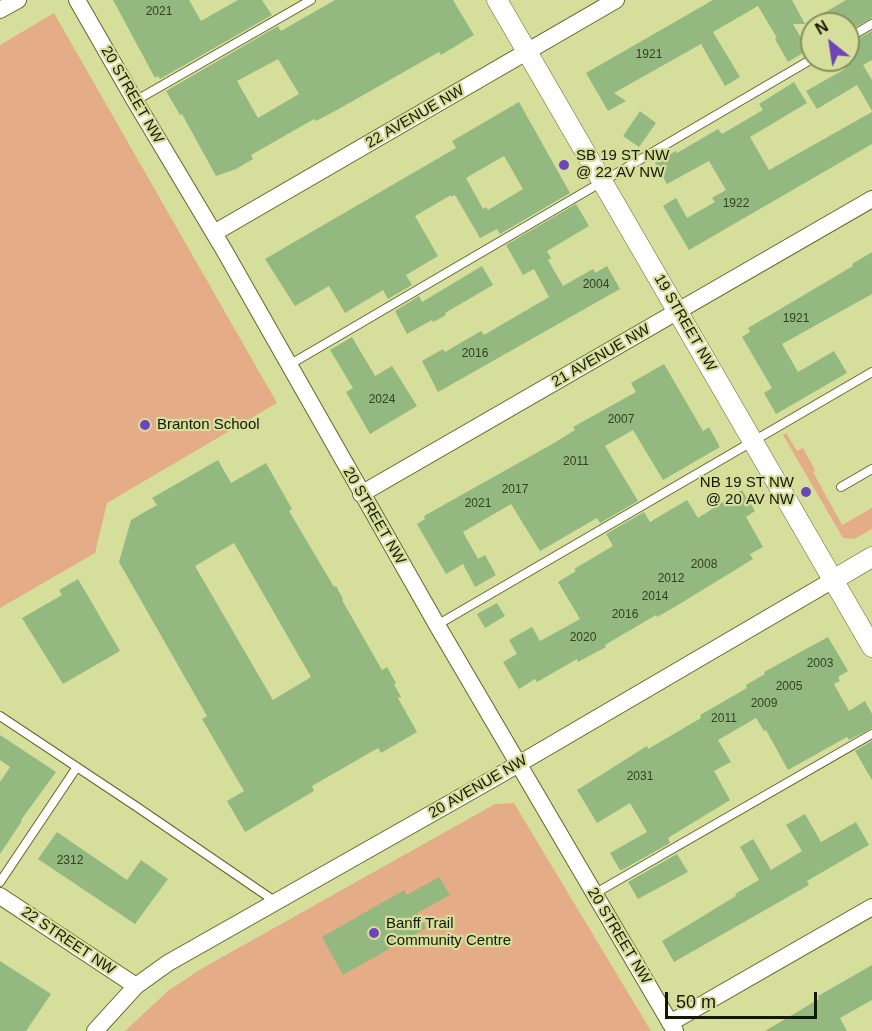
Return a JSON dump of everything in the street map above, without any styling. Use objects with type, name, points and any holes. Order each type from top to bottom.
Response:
[{"type":"street","points":[[0,10],[18,0]]},
{"type":"street","name":"20 STREET NW","points":[[77,0],[214,233],[437,625],[673,1027]]},
{"type":"street","name":"19 STREET NW","points":[[497,0],[872,647]]},
{"type":"street","name":"22 AVENUE NW","points":[[214,233],[616,0]]},
{"type":"street","name":"21 AVENUE NW","points":[[361,494],[872,199]]},
{"type":"street","name":"20 AVENUE NW","points":[[95,1031],[136,986],[168,963],[518,764],[872,556]]},
{"type":"street","name":"22 STREET NW","points":[[0,896],[136,986]]},
{"type":"street","points":[[673,1027],[872,907]]},
{"type":"lane","points":[[135,101],[311,0]]},
{"type":"lane","points":[[289,365],[800,66]]},
{"type":"lane","points":[[437,625],[872,372]]},
{"type":"lane","points":[[841,487],[872,469]]},
{"type":"lane","points":[[0,716],[277,903]]},
{"type":"lane","points":[[594,894],[872,734]]},
{"type":"lane","points":[[0,882],[77,766]]},
{"type":"shaded area","points":[[54,13],[277,403],[107,503],[95,553],[0,608],[0,45]]},
{"type":"shaded area","points":[[786,433],[797,451],[803,448],[815,470],[813,472],[842,525],[872,508],[872,529],[854,539],[843,538],[783,435]]},
{"type":"shaded area","points":[[514,803],[651,1031],[125,1031],[168,991],[201,969],[495,804]]},
{"type":"building","points":[[113,0],[189,0],[201,21],[238,0],[262,0],[272,15],[160,79],[158,76],[155,78]]},
{"type":"building","points":[[335,0],[453,0],[474,35],[441,55],[439,52],[337,110],[316,121],[314,119],[251,155],[253,159],[236,169],[216,176],[182,114],[180,115],[166,91],[278,26],[281,31]],"holes":[[[278,59],[299,94],[258,118],[237,81]]]},
{"type":"building","points":[[713,0],[792,0],[800,15],[800,24],[793,24],[800,36],[800,55],[788,62],[758,6],[713,32],[740,77],[725,86],[701,44],[614,93],[626,101],[608,111],[586,73]]},
{"type":"building","points":[[846,0],[872,0],[872,18],[860,24],[860,12],[826,12]]},
{"type":"building","points":[[872,31],[872,60],[863,65],[872,80],[872,111],[857,85],[817,109],[806,91],[840,72],[860,72],[860,38]]},
{"type":"building","points":[[794,82],[807,103],[750,137],[769,170],[872,112],[872,144],[689,250],[663,206],[676,198],[687,218],[715,202],[712,198],[726,190],[709,161],[667,184],[655,163],[718,129],[722,134],[763,110],[759,104]]},
{"type":"building","points":[[519,102],[570,193],[500,234],[497,229],[480,238],[455,195],[451,197],[451,195],[415,216],[438,256],[406,275],[412,285],[388,299],[383,290],[345,313],[329,286],[295,306],[265,259],[456,148],[452,141]],"holes":[[[504,156],[523,189],[488,210],[486,207],[483,209],[466,178]]]},
{"type":"building","points":[[640,111],[656,123],[639,147],[623,136]]},
{"type":"building","points":[[576,204],[589,226],[547,251],[551,258],[548,260],[563,286],[593,269],[595,273],[607,266],[620,289],[438,392],[422,361],[443,349],[445,352],[481,331],[484,335],[549,297],[534,269],[523,275],[506,245]]},
{"type":"building","points":[[872,252],[872,294],[782,344],[798,372],[834,351],[847,373],[776,414],[764,393],[772,388],[742,337],[750,332],[748,328],[853,266],[852,264]]},
{"type":"building","points":[[482,266],[493,285],[445,313],[446,315],[407,334],[395,311],[419,296],[422,302]]},
{"type":"building","points":[[352,337],[375,376],[392,366],[417,406],[370,434],[346,392],[353,388],[330,350]]},
{"type":"building","points":[[664,364],[703,431],[709,427],[720,447],[663,480],[633,430],[605,446],[638,501],[600,523],[597,518],[540,551],[511,504],[463,532],[478,559],[485,555],[496,575],[475,587],[463,564],[446,574],[417,524],[425,519],[424,516],[554,443],[575,430],[573,427],[636,392],[631,383]]},
{"type":"building","points":[[218,460],[231,483],[266,463],[292,509],[289,511],[334,587],[336,586],[382,670],[387,667],[396,683],[394,684],[401,697],[398,698],[417,732],[381,753],[378,748],[312,786],[314,791],[245,832],[227,801],[244,791],[202,719],[207,716],[119,562],[131,520],[157,505],[152,498]],"holes":[[[234,543],[311,677],[273,700],[195,566]]]},
{"type":"building","points":[[742,490],[755,511],[746,517],[763,547],[750,554],[753,559],[673,608],[657,617],[656,615],[605,645],[606,647],[578,662],[577,659],[537,682],[535,679],[519,689],[503,662],[517,654],[509,640],[532,627],[540,641],[580,619],[558,582],[576,571],[574,569],[613,546],[606,534],[644,512],[650,522],[687,500],[698,518]]},
{"type":"building","points":[[78,579],[120,651],[63,684],[22,618],[62,595],[59,590]]},
{"type":"building","points":[[497,603],[505,616],[485,628],[477,614]]},
{"type":"building","points":[[828,637],[848,671],[838,677],[840,681],[834,684],[849,711],[865,701],[872,714],[872,728],[849,740],[847,737],[788,770],[766,730],[764,731],[756,718],[718,740],[731,762],[714,771],[730,800],[668,838],[670,843],[620,870],[610,853],[647,832],[630,803],[597,823],[577,790],[647,746],[648,749],[701,718],[700,715],[747,688],[746,685],[765,674],[764,672]]},
{"type":"building","points":[[0,735],[56,772],[21,820],[0,854],[0,782],[10,767],[0,760]]},
{"type":"building","points":[[872,741],[872,780],[855,751]]},
{"type":"building","points":[[805,814],[821,842],[856,822],[869,845],[807,881],[809,885],[674,962],[662,941],[759,880],[740,847],[753,839],[771,870],[802,851],[786,825]]},
{"type":"building","points":[[57,832],[127,880],[141,860],[168,879],[135,924],[38,859]]},
{"type":"building","points":[[677,854],[688,872],[638,899],[628,882]]},
{"type":"building","name":"Banff Trail Community Centre","points":[[439,877],[450,895],[417,913],[426,928],[343,975],[322,937],[404,890],[407,895]]},
{"type":"building","points":[[0,961],[51,994],[26,1031],[0,1031]]},
{"type":"building","points":[[872,965],[872,1000],[840,1018],[847,1031],[765,1031],[819,999],[818,996]]},
{"type":"place","name":"SB 19 ST NW @ 22 AV NW","points":[[564,165]]},
{"type":"place","name":"Branton School","points":[[145,425]]},
{"type":"place","name":"NB 19 ST NW @ 20 AV NW","points":[[806,492]]},
{"type":"place","name":"Banff Trail Community Centre","points":[[374,933]]}]
